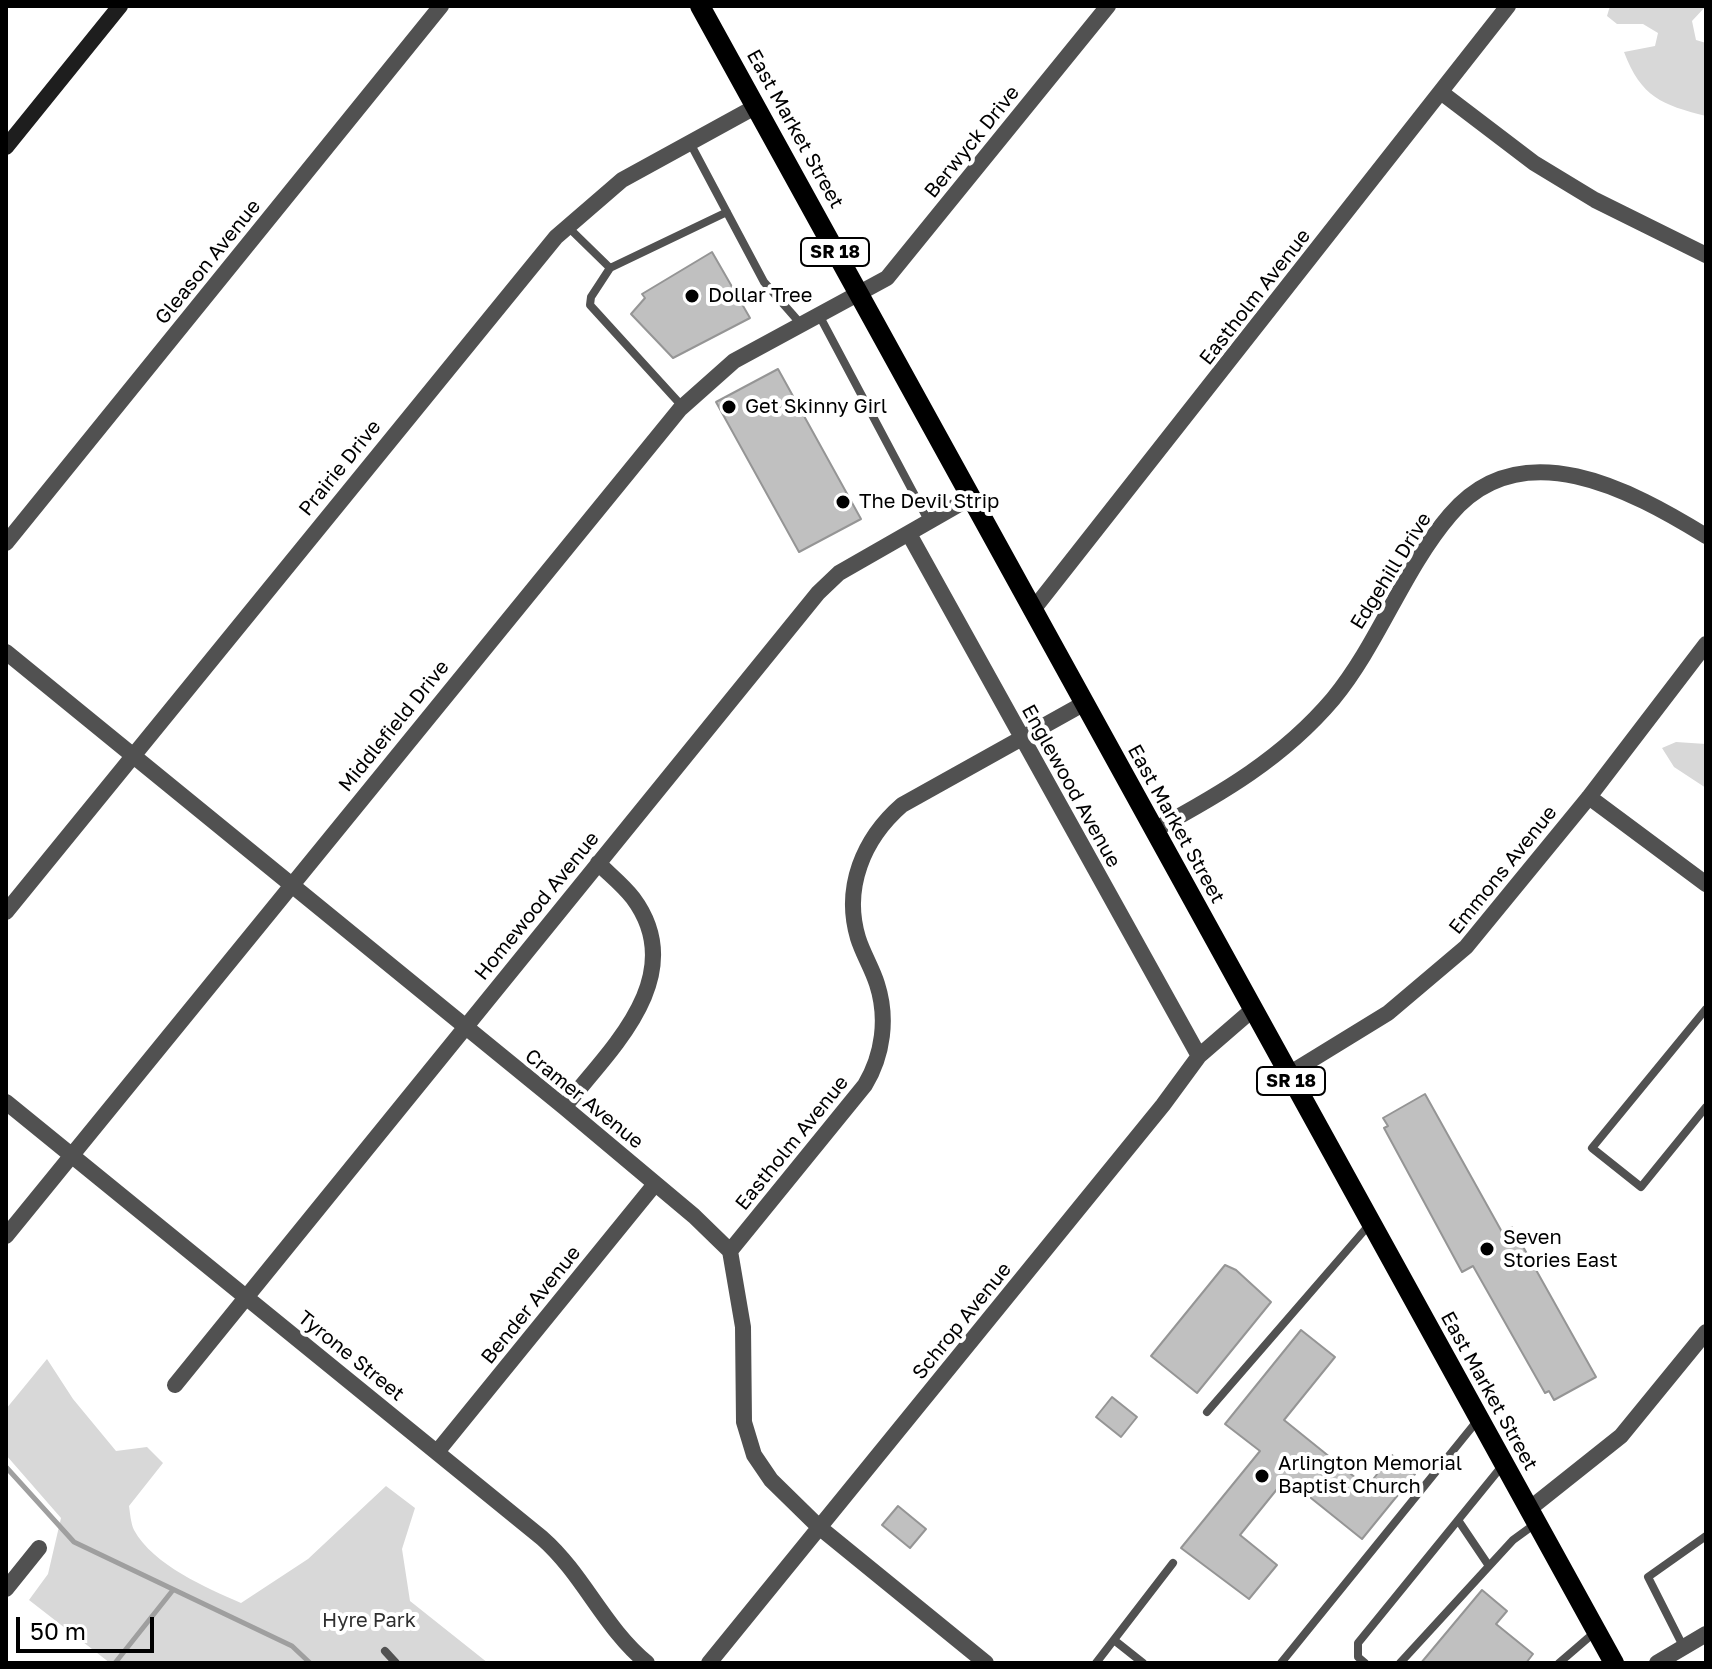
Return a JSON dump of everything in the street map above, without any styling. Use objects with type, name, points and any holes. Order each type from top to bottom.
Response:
[{"type":"main road","points":[[6,147],[120,6]]},
{"type":"main road","name":"East Market Street","points":[[700,6],[1251,1011],[1614,1663]]},
{"type":"street","name":"Gleason Avenue","points":[[6,543],[441,6]]},
{"type":"street","name":"Berwyck Drive","points":[[860,295],[887,278],[1108,6]]},
{"type":"street","name":"Eastholm Avenue","points":[[1032,611],[1508,6]]},
{"type":"street","points":[[1442,93],[1534,163],[1595,200],[1706,255]]},
{"type":"street","name":"Prairie Drive","points":[[6,912],[528,269],[567,226],[622,180],[688,141],[755,107]]},
{"type":"street","name":"Middlefield Drive","points":[[6,1236],[682,406],[734,361],[800,323],[860,295]]},
{"type":"street","name":"Edgehill Drive","points":[[1154,830],[1263,767],[1316,718],[1359,662],[1449,515],[1482,486],[1524,472],[1543,470],[1576,475],[1632,496],[1706,536]]},
{"type":"street","name":"Homewood Avenue","points":[[175,1385],[818,593],[839,573],[970,498]]},
{"type":"street","name":"Englewood Avenue","points":[[909,534],[1199,1056]]},
{"type":"street","name":"Emmons Avenue","points":[[1287,1075],[1388,1013],[1445,967],[1484,926],[1589,797],[1706,644]]},
{"type":"street","name":"Cramer Avenue","points":[[6,652],[564,1107],[730,1251]]},
{"type":"street","name":"Eastholm Avenue","points":[[730,1251],[865,1085],[878,1059],[883,1027],[881,1001],[854,921],[855,878],[866,849],[881,825],[902,805],[1083,704]]},
{"type":"street","points":[[1589,797],[1706,884]]},
{"type":"street","points":[[564,1107],[630,1025],[649,986],[651,951],[642,914],[632,897],[598,863]]},
{"type":"street","name":"Schrop Avenue","points":[[709,1663],[1153,1118],[1199,1056],[1251,1011]]},
{"type":"street","name":"Tyrone Street","points":[[6,1102],[563,1557],[614,1631],[647,1663]]},
{"type":"street","name":"Bender Avenue","points":[[437,1452],[655,1184]]},
{"type":"street","points":[[730,1251],[743,1327],[742,1399],[748,1440],[771,1480],[819,1527],[986,1663]]},
{"type":"street","points":[[1532,1517],[1621,1436],[1706,1332]]},
{"type":"street","points":[[6,1589],[39,1548]]},
{"type":"street","points":[[1657,1663],[1706,1634]]},
{"type":"lane","points":[[688,141],[764,282],[800,323]]},
{"type":"lane","points":[[682,406],[590,305],[591,297],[610,268],[727,212]]},
{"type":"lane","points":[[567,226],[610,268]]},
{"type":"lane","points":[[818,314],[929,522]]},
{"type":"lane","points":[[1706,1009],[1592,1148],[1641,1187],[1706,1107]]},
{"type":"lane","points":[[1207,1412],[1370,1224]]},
{"type":"lane","points":[[1281,1663],[1477,1420]]},
{"type":"lane","points":[[1365,1663],[1358,1657],[1358,1643],[1502,1466]]},
{"type":"lane","points":[[1400,1663],[1532,1517]]},
{"type":"lane","points":[[1458,1520],[1489,1566]]},
{"type":"lane","points":[[1683,1646],[1648,1577],[1706,1536]]},
{"type":"lane","points":[[1096,1663],[1173,1563]]},
{"type":"lane","points":[[1559,1663],[1596,1632]]},
{"type":"lane","points":[[1114,1640],[1143,1663]]},
{"type":"lane","points":[[385,1651],[396,1663]]},
{"type":"green space","points":[[1610,6],[1706,6],[1692,21],[1696,40],[1706,43],[1706,116],[1665,103],[1646,89],[1624,52],[1655,46],[1658,33],[1643,24],[1617,24],[1607,16]]},
{"type":"green space","points":[[1676,742],[1706,744],[1706,788],[1674,767],[1662,748]]},
{"type":"green space","name":"Hyre Park","points":[[47,1359],[73,1399],[116,1451],[147,1447],[163,1463],[129,1506],[134,1530],[167,1565],[241,1603],[308,1559],[386,1486],[415,1508],[402,1549],[410,1601],[488,1663],[110,1663],[29,1600],[48,1574],[61,1518],[6,1455],[6,1409]]},
{"type":"building","points":[[712,252],[750,318],[673,358],[631,314],[645,298],[642,294]]},
{"type":"building","points":[[778,369],[861,519],[799,552],[716,402]]},
{"type":"building","name":"Seven Stories East","points":[[1425,1094],[1502,1232],[1512,1227],[1596,1377],[1554,1400],[1549,1391],[1545,1393],[1473,1266],[1462,1272],[1384,1128],[1388,1126],[1383,1118]]},
{"type":"building","points":[[1225,1265],[1236,1270],[1271,1302],[1197,1393],[1151,1356]]},
{"type":"building","points":[[1301,1330],[1335,1357],[1284,1420],[1367,1487],[1392,1455],[1415,1474],[1362,1539],[1286,1478],[1240,1535],[1277,1565],[1249,1599],[1181,1548],[1260,1451],[1225,1424]]},
{"type":"building","points":[[1112,1397],[1137,1417],[1121,1437],[1096,1417]]},
{"type":"building","points":[[898,1506],[926,1529],[910,1548],[882,1525]]},
{"type":"building","points":[[1482,1590],[1507,1611],[1496,1624],[1533,1654],[1526,1663],[1421,1663]]},
{"type":"waterway","points":[[6,1467],[74,1542],[292,1646],[310,1663]]},
{"type":"waterway","points":[[115,1663],[173,1590]]},
{"type":"place","name":"Dollar Tree","points":[[692,296]]},
{"type":"place","name":"Get Skinny Girl","points":[[729,407]]},
{"type":"place","name":"The Devil Strip","points":[[843,502]]},
{"type":"place","name":"Seven Stories East","points":[[1487,1249]]},
{"type":"place","name":"Arlington Memorial Baptist Church","points":[[1262,1476]]}]
